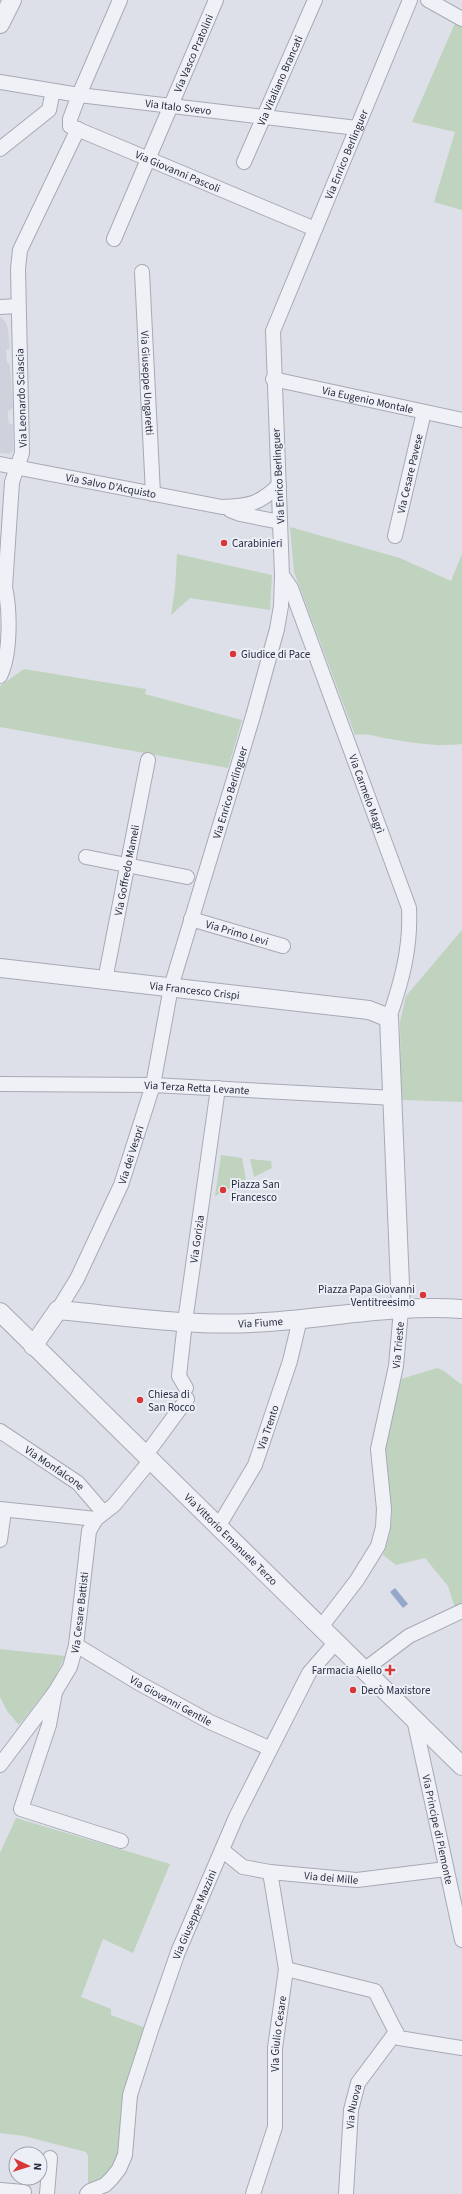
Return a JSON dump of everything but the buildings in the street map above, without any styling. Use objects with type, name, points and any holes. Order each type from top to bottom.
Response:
[{"type":"street","points":[[0,24],[12,0]]},
{"type":"street","points":[[78,129],[70,126],[70,119],[120,0]]},
{"type":"street","name":"Via Vasco Pratolini","points":[[114,239],[216,0]]},
{"type":"street","name":"Via Vitaliano Brancati","points":[[244,162],[315,0]]},
{"type":"street","name":"Via Enrico Berlinguer","points":[[171,987],[253,716],[277,629],[281,606],[282,575],[273,379],[273,331],[410,0]]},
{"type":"street","points":[[428,0],[462,19]]},
{"type":"street","name":"Via Italo Svevo","points":[[0,82],[79,95],[357,128]]},
{"type":"street","points":[[0,149],[49,110],[53,91]]},
{"type":"street","name":"Via Giovanni Pascoli","points":[[78,129],[315,229]]},
{"type":"street","name":"Via Leonardo Sciascia","points":[[0,676],[5,664],[9,604],[5,587],[12,482],[22,453],[18,306],[18,269],[20,250],[78,129]]},
{"type":"street","name":"Via Giuseppe Ungaretti","points":[[142,272],[153,494]]},
{"type":"street","points":[[0,307],[18,306]]},
{"type":"street","name":"Via Eugenio Montale","points":[[273,379],[462,420]]},
{"type":"street","name":"Via Cesare Pavese","points":[[395,536],[424,412]]},
{"type":"street","name":"Via Salvo D'Acquisto","points":[[0,464],[222,506]]},
{"type":"street","points":[[222,506],[244,506],[255,504],[266,498],[279,485]]},
{"type":"street","points":[[222,506],[240,514],[280,522]]},
{"type":"street","name":"Via Carmelo Magrì","points":[[282,575],[291,588],[409,908],[408,950],[401,983],[389,1018]]},
{"type":"street","name":"Via Goffredo Mameli","points":[[105,980],[148,760]]},
{"type":"street","points":[[86,857],[187,876]]},
{"type":"street","name":"Via Primo Levi","points":[[191,919],[284,946]]},
{"type":"street","name":"Via Francesco Crispi","points":[[0,968],[369,1010],[389,1018]]},
{"type":"street","name":"Via dei Vespri","points":[[58,1310],[77,1279],[121,1184],[153,1085],[171,987]]},
{"type":"street","name":"Via Trieste","points":[[321,1627],[357,1580],[378,1546],[383,1527],[384,1509],[378,1448],[396,1366],[401,1310],[394,1098],[389,1018]]},
{"type":"street","name":"Via Terza Retta Levante","points":[[0,1084],[153,1085],[394,1098]]},
{"type":"street","name":"Via Gorizia","points":[[147,1459],[187,1393],[179,1376],[185,1322],[218,1088]]},
{"type":"street","name":"Via Fiume","points":[[58,1310],[185,1322],[250,1323],[444,1307],[462,1309]]},
{"type":"street","points":[[33,1346],[58,1310]]},
{"type":"street","name":"Via Vittorio Emanuele Terzo","points":[[0,1312],[147,1459],[462,1766]]},
{"type":"street","name":"Via Trento","points":[[218,1527],[255,1466],[290,1361],[300,1319]]},
{"type":"street","name":"Via Monfalcone","points":[[0,1431],[78,1483],[100,1516]]},
{"type":"street","name":"Via Cesare Battisti","points":[[0,1766],[55,1692],[70,1667],[76,1645],[89,1531],[100,1516],[114,1505],[147,1459]]},
{"type":"street","points":[[0,1540],[2,1509],[100,1516]]},
{"type":"street","points":[[364,1670],[409,1636],[462,1611]]},
{"type":"street","name":"Via Giuseppe Mazzini","points":[[87,2194],[90,2191],[105,2185],[119,2169],[125,2155],[130,2095],[178,1952],[222,1850],[269,1748],[309,1673],[336,1642]]},
{"type":"street","name":"Via Giovanni Gentile","points":[[76,1645],[137,1682],[210,1722],[269,1748]]},
{"type":"street","points":[[55,1692],[49,1725],[21,1809],[121,1841]]},
{"type":"street","name":"Via Principe di Piemonte","points":[[414,1720],[462,1940]]},
{"type":"street","name":"Via dei Mille","points":[[222,1850],[243,1867],[270,1872],[357,1880],[446,1869]]},
{"type":"street","name":"Via Giulio Cesare","points":[[253,2194],[275,2127],[275,2048],[286,1969],[270,1872]]},
{"type":"street","points":[[286,1969],[375,1991],[399,2038],[462,2048]]},
{"type":"street","name":"Via Nuova","points":[[346,2194],[351,2110],[358,2083],[396,2032]]},
{"type":"street","points":[[47,2194],[50,2158]]},
{"type":"street","points":[[0,2190],[24,2192]]},
{"type":"shaded area","points":[[0,317],[6,322],[10,348],[6,350],[7,362],[10,365],[13,408],[8,411],[9,423],[13,425],[13,451],[9,454],[0,453]]},
{"type":"green space","points":[[455,23],[462,27],[462,210],[434,202],[455,132],[412,122]]},
{"type":"green space","points":[[290,527],[400,558],[451,581],[462,554],[462,744],[426,744],[369,735],[355,735],[294,572]]},
{"type":"green space","points":[[177,554],[272,575],[270,610],[190,598],[171,615],[175,588]]},
{"type":"green space","points":[[24,669],[146,689],[145,694],[242,720],[228,768],[0,727],[0,686]]},
{"type":"green space","points":[[462,930],[462,1102],[401,1100],[400,1022],[406,996]]},
{"type":"green space","points":[[221,1155],[242,1158],[246,1180],[215,1196]]},
{"type":"green space","points":[[250,1159],[271,1161],[272,1168],[254,1177]]},
{"type":"green space","points":[[437,1368],[444,1371],[462,1385],[462,1606],[455,1608],[448,1586],[425,1558],[396,1565],[383,1555],[390,1534],[392,1515],[387,1476],[386,1442],[401,1379]]},
{"type":"green space","points":[[0,1649],[65,1656],[53,1682],[19,1725],[7,1711],[0,1697]]},
{"type":"green space","points":[[16,1818],[170,1864],[133,1953],[103,1939],[81,1997],[111,2009],[111,2015],[146,2028],[121,2155],[99,2184],[88,2183],[88,2156],[86,2152],[24,2136],[0,2133],[0,1853]]},
{"type":"water","points":[[395,1588],[408,1604],[403,1608],[390,1592]]},
{"type":"place","name":"Carabinieri","points":[[224,543]]},
{"type":"place","name":"Giudice di Pace","points":[[233,654]]},
{"type":"place","name":"Piazza San Francesco","points":[[223,1190]]},
{"type":"place","name":"Piazza Papa Giovanni Ventitreesimo","points":[[423,1295]]},
{"type":"place","name":"Chiesa di San Rocco","points":[[140,1400]]},
{"type":"place","name":"Farmacia Aiello","points":[[390,1670]]},
{"type":"place","name":"Decò Maxistore","points":[[353,1690]]}]
